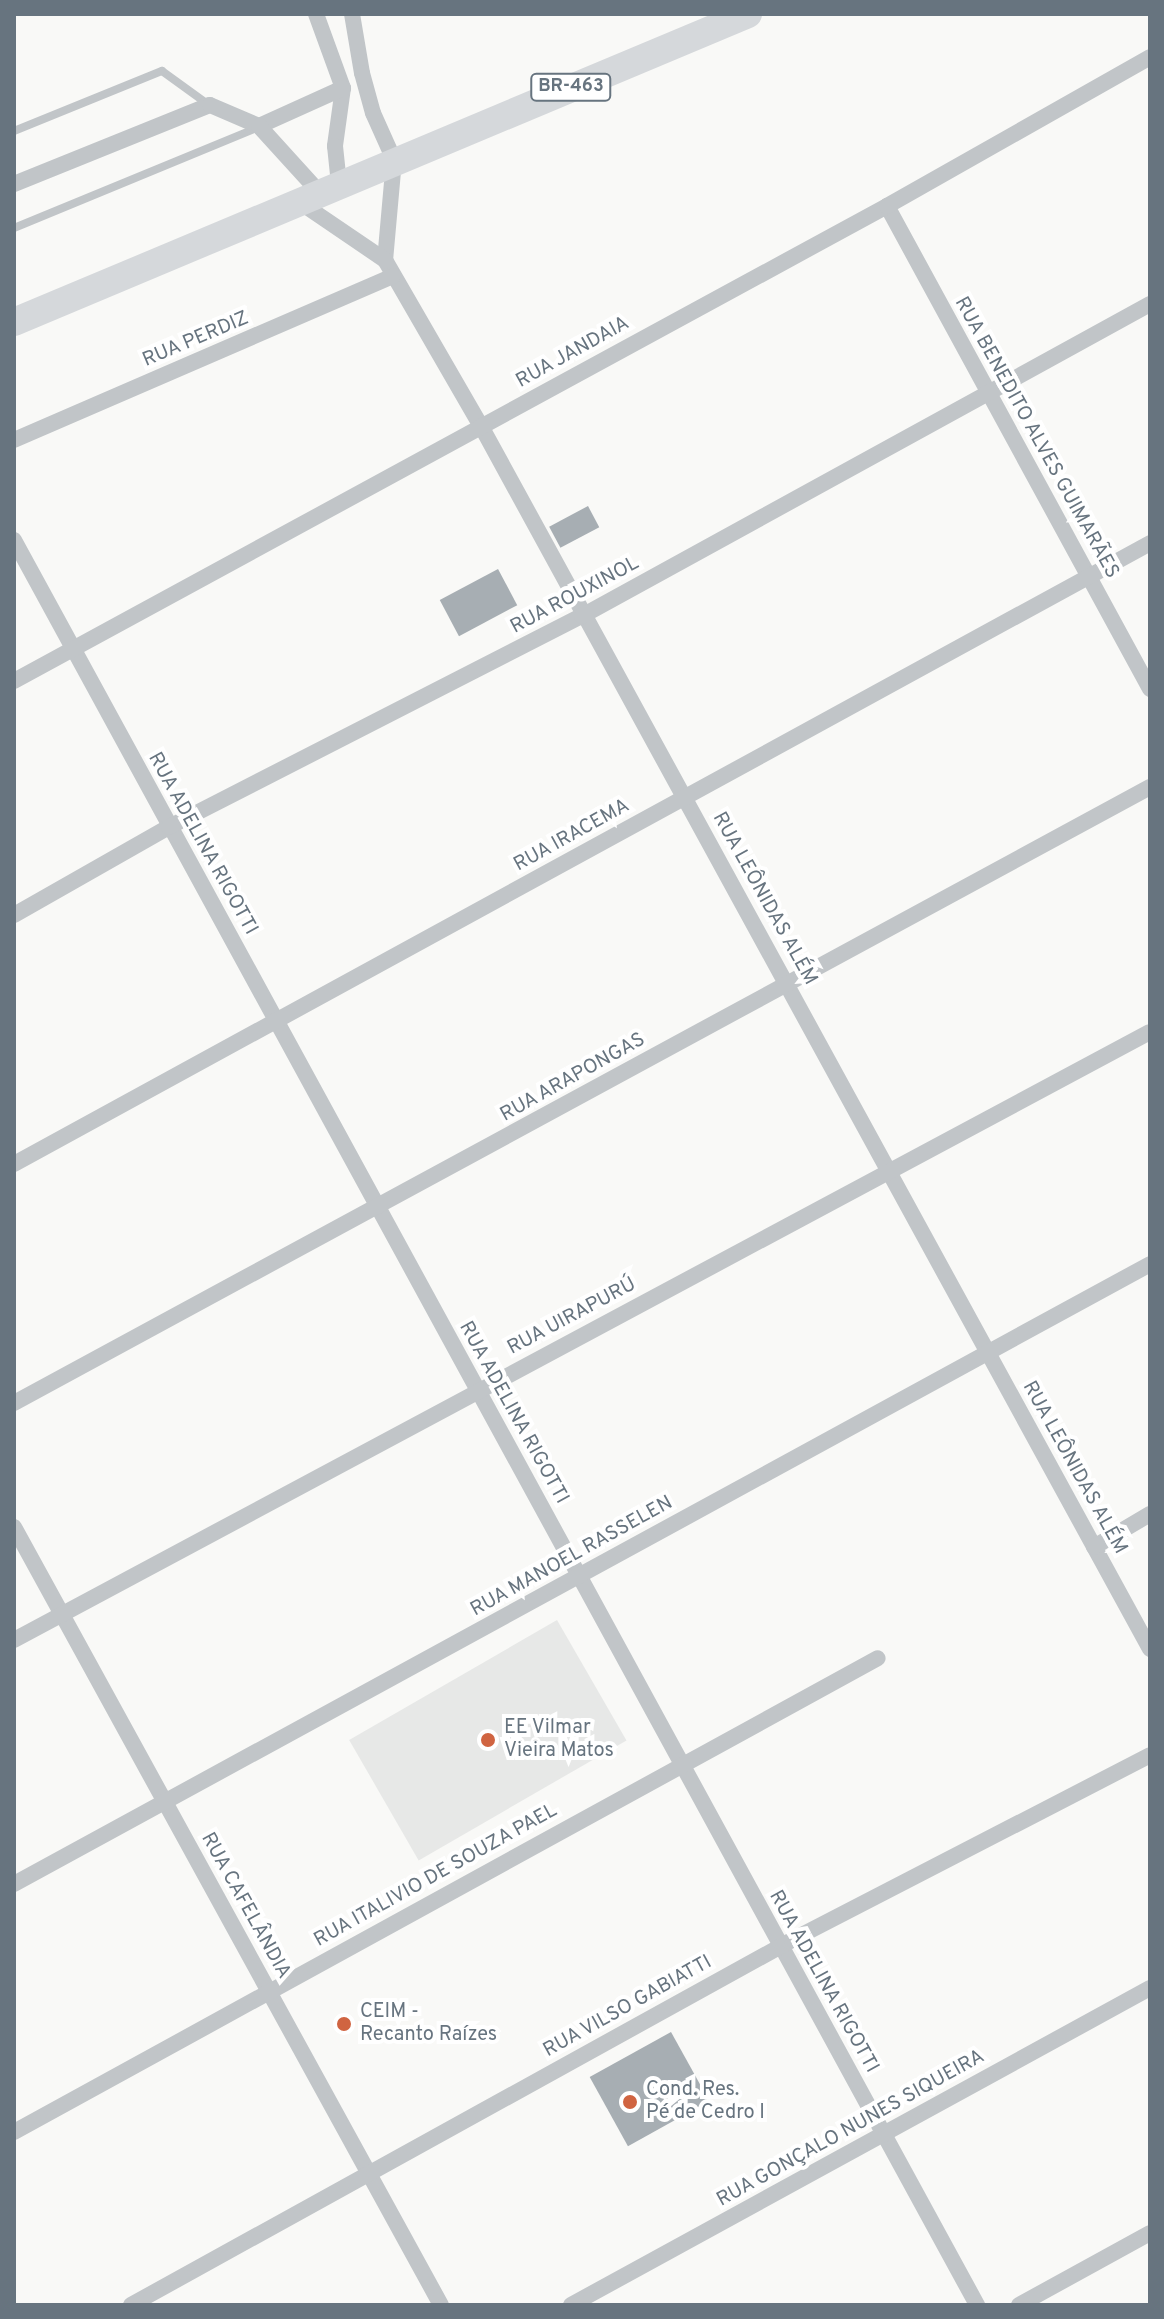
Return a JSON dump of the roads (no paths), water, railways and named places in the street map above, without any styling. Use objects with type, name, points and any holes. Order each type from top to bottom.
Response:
[{"type":"highway","name":"BR-463","points":[[14,322],[748,14]]},
{"type":"street","points":[[316,14],[343,88],[335,146],[320,194]]},
{"type":"street","points":[[352,14],[362,73],[373,113],[394,160],[385,260]]},
{"type":"street","name":"RUA JANDAIA","points":[[14,681],[887,206],[1150,57]]},
{"type":"street","points":[[259,126],[343,88]]},
{"type":"street","points":[[14,184],[210,105],[259,126],[385,260]]},
{"type":"street","name":"RUA BENEDITO ALVES GUIMARÃES","points":[[887,206],[1150,689]]},
{"type":"street","name":"RUA LEÔNIDAS ALÉM","points":[[385,260],[481,426],[582,616],[685,797],[1150,1649]]},
{"type":"street","name":"RUA PERDIZ","points":[[14,440],[393,276]]},
{"type":"street","name":"RUA ROUXINOL","points":[[14,915],[169,827],[582,616],[1150,304]]},
{"type":"street","name":"RUA ADELINA RIGOTTI","points":[[14,540],[977,2305]]},
{"type":"street","name":"RUA IRACEMA","points":[[14,1164],[1150,543]]},
{"type":"street","name":"RUA ARAPONGAS","points":[[14,1403],[1150,787]]},
{"type":"street","name":"RUA UIRAPURÚ","points":[[14,1640],[1150,1032]]},
{"type":"street","name":"RUA MANOEL RASSELEN","points":[[14,1884],[1150,1264]]},
{"type":"street","points":[[1094,1547],[1150,1514]]},
{"type":"street","name":"RUA CAFELÂNDIA","points":[[14,1527],[441,2305]]},
{"type":"street","name":"RUA ITALIVIO DE SOUZA PAEL","points":[[14,2132],[878,1658]]},
{"type":"street","name":"RUA VILSO GABIATTI","points":[[131,2305],[781,1946],[1150,1755]]},
{"type":"street","name":"RUA GONÇALO NUNES SIQUEIRA","points":[[571,2305],[1150,1988]]},
{"type":"street","points":[[1019,2305],[1150,2233]]},
{"type":"lane","points":[[14,131],[162,71],[210,105]]},
{"type":"lane","points":[[14,228],[259,126]]},
{"type":"place","name":"EE Vilmar Vieira Matos","points":[[488,1740]]},
{"type":"place","name":"CEIM - Recanto Raízes","points":[[344,2024]]},
{"type":"place","name":"Cond. Res. Pé de Cedro I","points":[[630,2102]]}]
